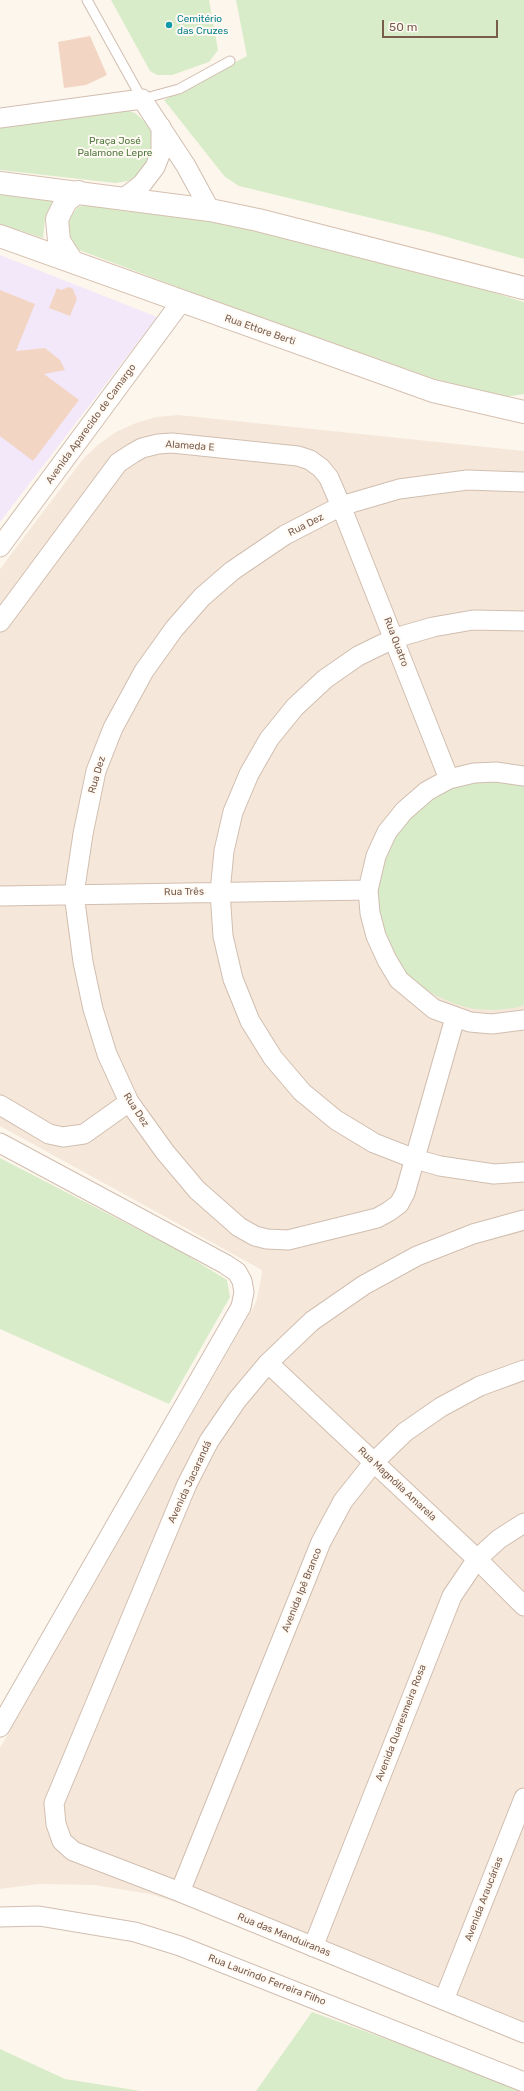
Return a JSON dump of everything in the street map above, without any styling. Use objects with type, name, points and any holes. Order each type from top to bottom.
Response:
[{"type":"street","points":[[0,118],[142,99],[186,166],[210,210]]},
{"type":"street","points":[[124,198],[142,184],[155,167],[161,152],[161,127]]},
{"type":"street","points":[[0,183],[210,210],[258,220],[524,288]]},
{"type":"street","points":[[72,261],[59,241],[57,219],[66,201],[78,192]]},
{"type":"street","name":"Rua Ettore Berti","points":[[0,236],[433,391],[521,410]]},
{"type":"street","name":"Avenida Aparecido de Camargo","points":[[0,547],[181,302]]},
{"type":"street","name":"Alameda E","points":[[0,622],[118,463],[142,448],[158,444],[172,443],[298,456],[310,460],[329,478],[341,506]]},
{"type":"street","name":"Rua Dez","points":[[455,1018],[405,1193],[398,1204],[377,1218],[288,1240],[267,1240],[255,1236],[239,1227],[197,1190],[165,1152],[129,1102],[107,1054],[92,1009],[83,962],[74,894],[83,834],[96,771],[113,728],[144,671],[174,629],[202,597],[232,571],[285,535],[341,506],[399,489],[467,480],[524,482]]},
{"type":"street","name":"Rua Quatro","points":[[341,506],[395,638],[449,779]]},
{"type":"street","points":[[524,621],[473,620],[433,627],[395,638],[358,656],[325,679],[295,707],[269,739],[249,774],[233,812],[224,851],[220,892],[223,936],[233,980],[250,1021],[273,1058],[302,1092],[336,1120],[374,1143],[415,1159],[440,1166],[494,1174],[524,1172]]},
{"type":"street","points":[[524,776],[496,772],[474,773],[449,779],[427,792],[404,811],[387,832],[376,856],[368,890],[370,913],[376,936],[387,960],[399,980],[434,1009],[455,1018],[470,1022],[492,1024],[524,1020]]},
{"type":"street","name":"Rua Três","points":[[0,896],[368,890]]},
{"type":"street","points":[[0,1105],[49,1134],[63,1137],[84,1134],[129,1102]]},
{"type":"street","points":[[0,1143],[225,1264],[237,1272],[242,1281],[244,1292],[240,1307],[0,1727]]},
{"type":"street","name":"Avenida Jacarandá","points":[[56,1824],[54,1803],[57,1794],[187,1484],[209,1441],[237,1400],[268,1363],[312,1322],[364,1285],[417,1256],[473,1234],[524,1220]]},
{"type":"street","name":"Rua Magnólia Amarela","points":[[268,1363],[477,1559],[524,1606]]},
{"type":"street","name":"Avenida Ipê Branco","points":[[180,1892],[321,1542],[343,1501],[374,1462],[405,1432],[441,1407],[480,1386],[524,1370]]},
{"type":"street","name":"Avenida Quaresmeira Rosa","points":[[313,1947],[452,1596],[477,1559],[499,1539],[524,1523]]},
{"type":"street","name":"Avenida Araucárias","points":[[444,2000],[524,1798]]},
{"type":"street","name":"Rua das Manduiranas","points":[[56,1824],[62,1841],[73,1851],[180,1892],[524,2033]]},
{"type":"street","name":"Rua Laurindo Ferreira Filho","points":[[0,1917],[39,1916],[135,1932],[180,1946],[524,2082]]},
{"type":"lane","points":[[87,0],[142,99],[179,88],[230,61]]},
{"type":"shaded area","points":[[0,255],[157,317],[0,522]]},
{"type":"shaded area","points":[[178,415],[524,451],[524,2042],[203,1911],[150,1894],[94,1885],[38,1884],[0,1889],[0,1748],[253,1308],[257,1299],[261,1279],[262,1270],[0,1126],[0,569],[83,459],[99,444],[116,432],[136,423],[156,417]]},
{"type":"green space","name":"Cemitério das Cruzes","points":[[111,0],[209,0],[218,50],[209,62],[172,75],[157,75],[150,71]]},
{"type":"green space","points":[[236,0],[524,0],[524,259],[433,233],[239,186],[225,177],[164,100],[247,56]]},
{"type":"green space","name":"Praça José Palamone Lepre","points":[[123,109],[135,113],[144,121],[151,131],[154,143],[153,155],[139,175],[128,181],[115,183],[0,170],[0,125]]},
{"type":"green space","points":[[0,195],[53,201],[45,219],[43,238],[0,224]]},
{"type":"green space","points":[[84,204],[219,220],[429,272],[524,302],[524,394],[505,397],[435,379],[250,314],[79,250],[73,245],[67,230],[67,222],[77,208]]},
{"type":"green space","points":[[461,780],[524,780],[524,1005],[514,1008],[494,1010],[474,1009],[455,1004],[437,996],[420,986],[405,972],[384,939],[375,900],[380,861],[410,810]]},
{"type":"green space","points":[[0,1158],[180,1251],[227,1280],[230,1297],[169,1404],[0,1329]]},
{"type":"green space","points":[[312,2012],[524,2089],[524,2091],[256,2091]]},
{"type":"green space","points":[[0,2049],[65,2079],[141,2091],[0,2091]]},
{"type":"building","points":[[90,36],[107,75],[86,85],[64,88],[58,42]]},
{"type":"building","points":[[69,287],[73,289],[77,299],[70,316],[49,308],[57,288],[61,290]]},
{"type":"building","points":[[0,290],[35,304],[16,351],[45,348],[60,360],[65,370],[44,374],[79,400],[33,461],[0,436]]},
{"type":"place","name":"Cemitério das Cruzes","points":[[169,25]]}]
